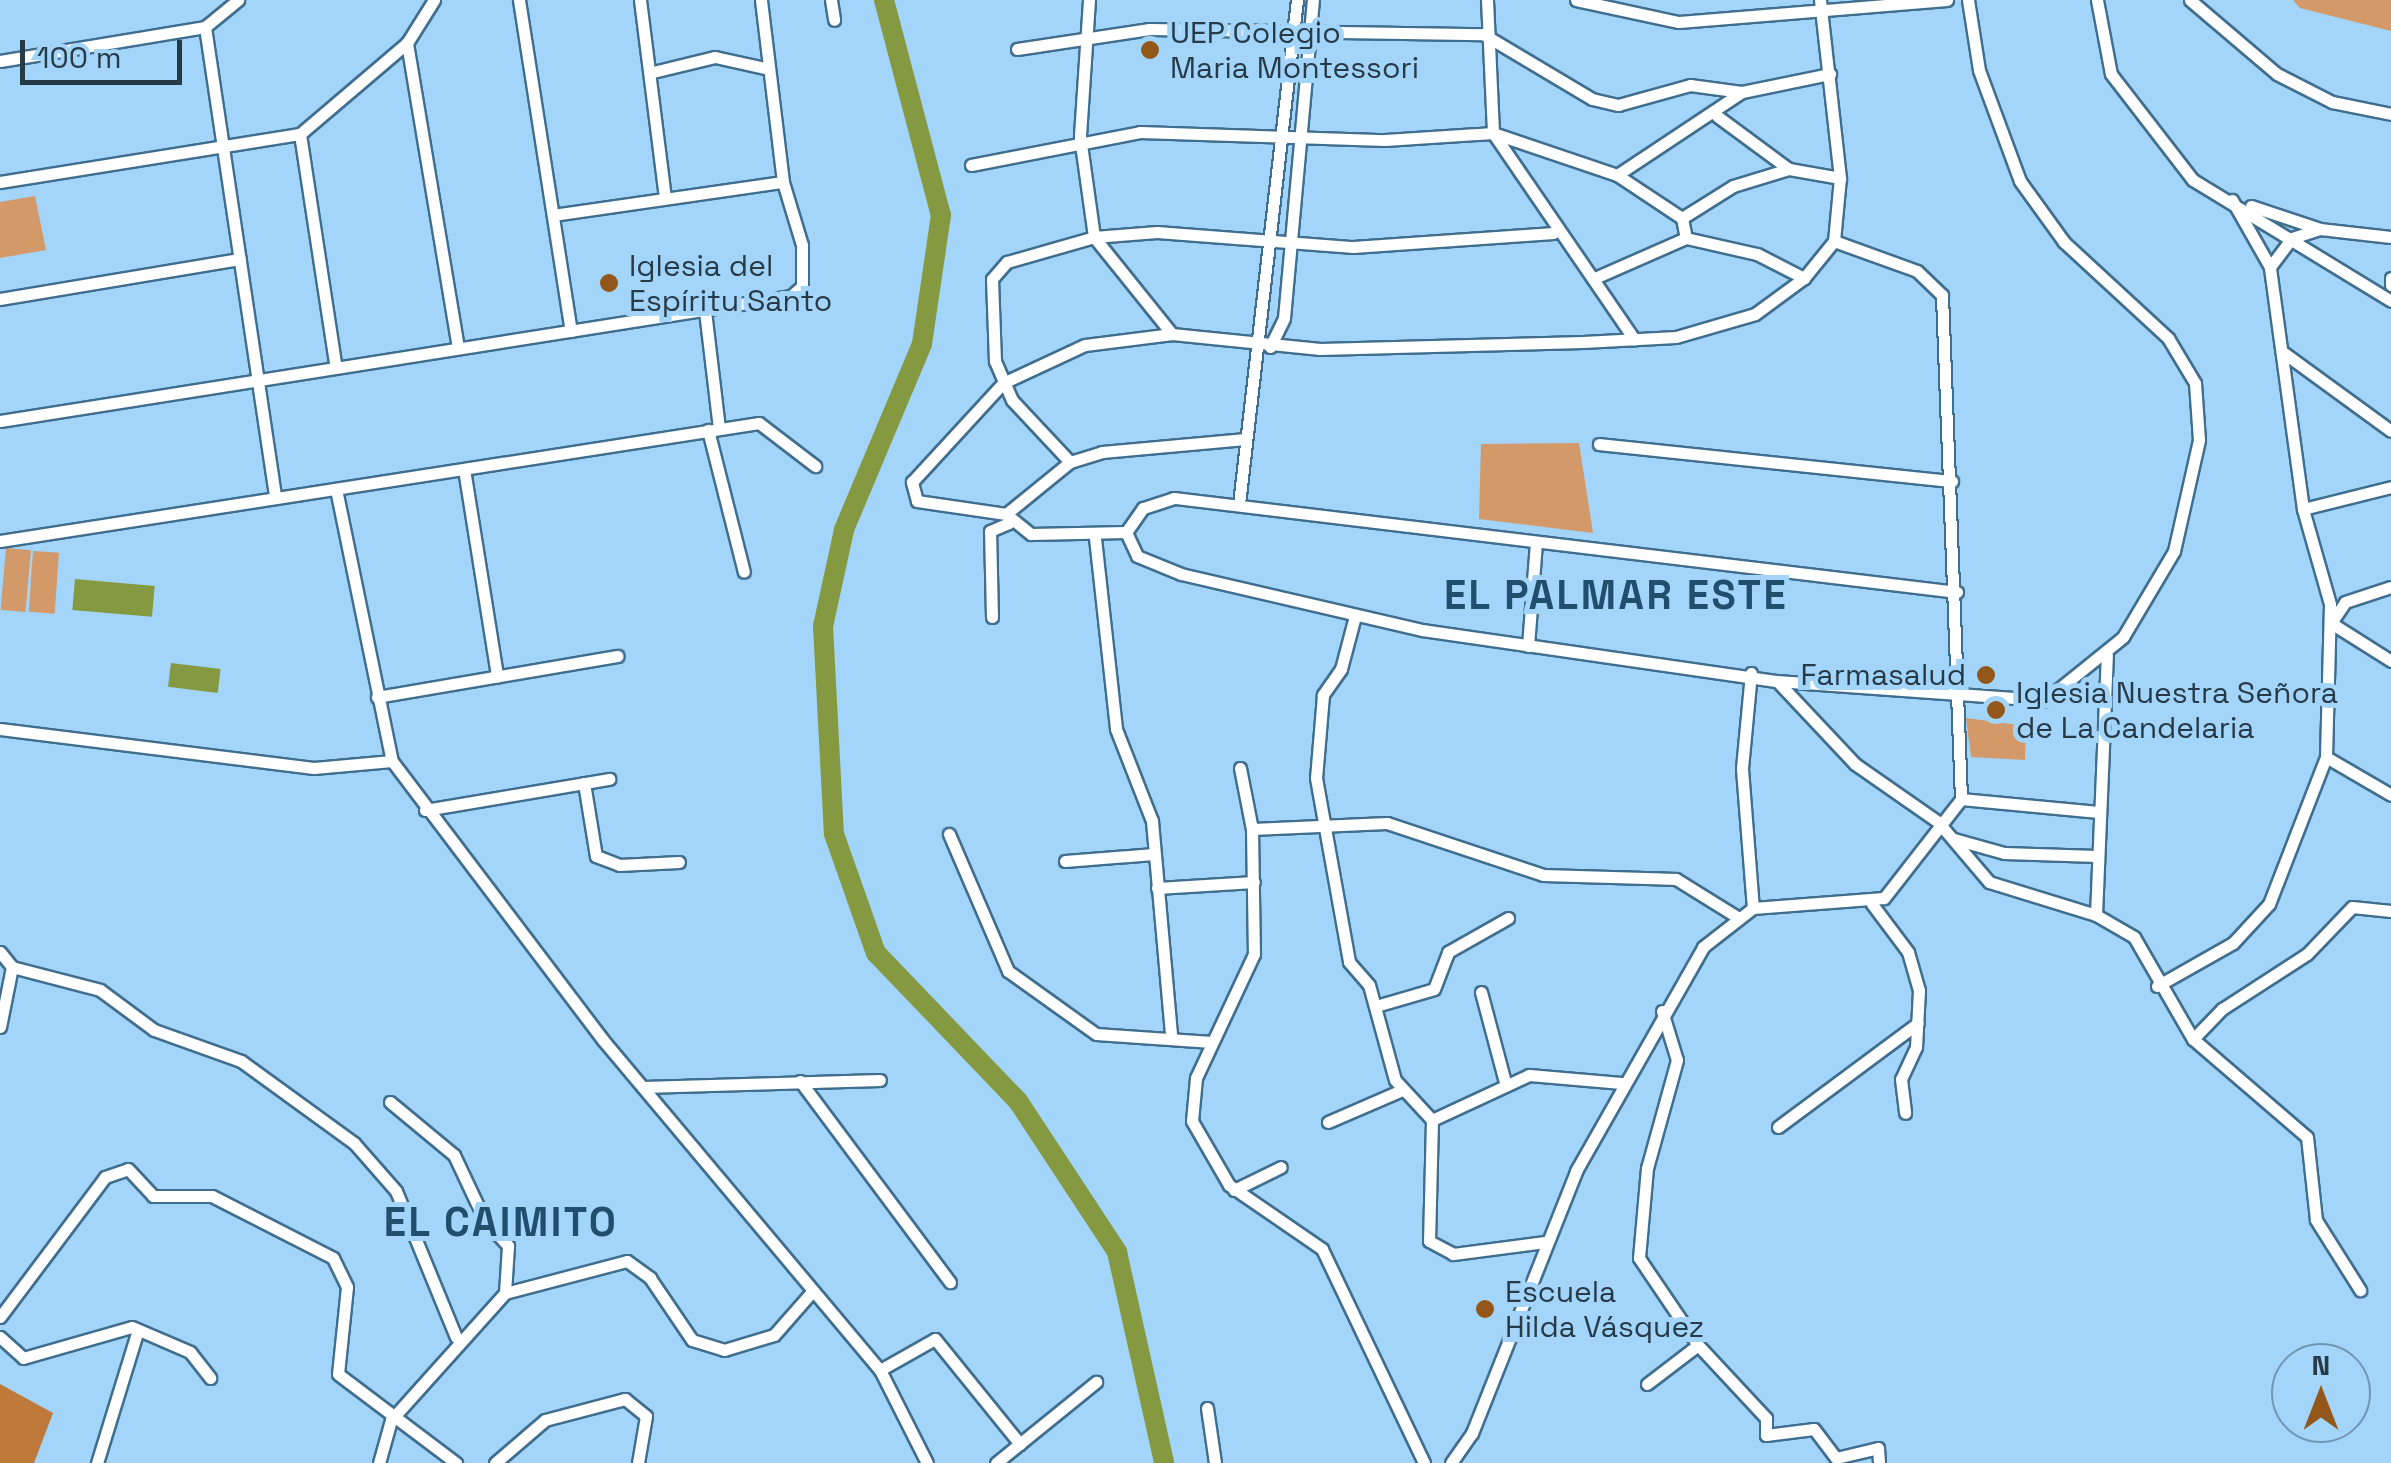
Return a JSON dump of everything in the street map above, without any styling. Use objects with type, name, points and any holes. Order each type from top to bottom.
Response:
[{"type":"street","points":[[0,61],[205,27],[238,0]]},
{"type":"street","points":[[0,182],[224,143],[300,134],[408,43],[434,0]]},
{"type":"street","points":[[518,0],[570,330]]},
{"type":"street","points":[[640,0],[665,196]]},
{"type":"street","points":[[0,421],[258,375],[772,302],[802,286],[802,245],[783,182],[760,0]]},
{"type":"street","points":[[831,0],[834,20]]},
{"type":"street","points":[[1089,0],[1080,137],[1094,237],[1172,334]]},
{"type":"street","points":[[1267,344],[1297,0]]},
{"type":"street","points":[[1238,504],[1245,440],[1261,358],[1292,243],[1314,0]]},
{"type":"street","points":[[1487,0],[1483,34],[1492,133],[1554,232],[1597,277],[1634,339]]},
{"type":"street","points":[[1576,0],[1680,22],[1820,4],[1948,0]]},
{"type":"street","points":[[1126,532],[1137,556],[1153,564],[1355,616],[1528,646],[1751,673],[1777,681],[2045,700],[2107,655],[2174,551],[2199,440],[2195,383],[2168,338],[2064,242],[2020,182],[1978,70],[1968,0]]},
{"type":"street","points":[[2097,0],[2112,74],[2139,118],[2193,180],[2232,200],[2391,302]]},
{"type":"street","points":[[2190,0],[2276,74],[2332,102],[2391,114]]},
{"type":"street","points":[[1820,4],[1840,178],[1834,241],[1804,278],[1727,325],[1634,339],[1414,350],[1267,344],[1172,334],[1085,345],[1003,383],[955,427],[910,490],[926,504],[1008,518],[1030,534],[1095,538],[1126,532],[1157,502],[1238,504],[1957,592]]},
{"type":"street","points":[[205,27],[276,498]]},
{"type":"street","points":[[1016,50],[1086,36],[1483,34],[1604,104],[1690,84],[1742,92],[1830,74]]},
{"type":"street","points":[[408,43],[458,346]]},
{"type":"street","points":[[652,72],[715,57],[769,68]]},
{"type":"street","points":[[1617,175],[1716,116],[1742,92]]},
{"type":"street","points":[[1716,116],[1790,169],[1840,178]]},
{"type":"street","points":[[971,164],[1080,137],[1302,139],[1492,133],[1617,175],[1682,218],[1686,238]]},
{"type":"street","points":[[300,134],[335,364]]},
{"type":"street","points":[[1682,218],[1733,186],[1790,169]]},
{"type":"street","points":[[553,215],[783,182]]},
{"type":"street","points":[[2232,200],[2320,228],[2391,236]]},
{"type":"street","points":[[2157,986],[2233,943],[2269,904],[2326,757],[2330,623],[2303,508],[2270,267],[2232,200]]},
{"type":"street","points":[[2270,267],[2292,238],[2320,228]]},
{"type":"street","points":[[1070,462],[1003,383],[992,336],[996,268],[1094,237],[1183,231],[1292,243],[1408,247],[1554,232]]},
{"type":"street","points":[[1597,277],[1686,238],[1758,254],[1804,278]]},
{"type":"street","points":[[1451,1463],[1472,1433],[1545,1242],[1622,1083],[1703,947],[1737,916],[1753,908],[1872,904],[1898,887],[1938,822],[1961,799],[1962,692],[1942,295],[1917,271],[1834,241]]},
{"type":"street","points":[[0,299],[240,259]]},
{"type":"street","points":[[705,311],[714,429],[744,572]]},
{"type":"street","points":[[2284,354],[2391,431]]},
{"type":"street","points":[[0,541],[714,429],[773,428],[815,466]]},
{"type":"street","points":[[992,618],[990,531],[1070,462],[1245,440]]},
{"type":"street","points":[[1599,444],[1952,481]]},
{"type":"street","points":[[464,469],[497,676]]},
{"type":"street","points":[[2303,508],[2391,487]]},
{"type":"street","points":[[336,490],[392,762],[424,810],[810,1294],[880,1370],[927,1463]]},
{"type":"street","points":[[1095,538],[1110,694],[1148,794],[1171,1035]]},
{"type":"street","points":[[1528,646],[1536,543]]},
{"type":"street","points":[[2330,623],[2345,602],[2391,587]]},
{"type":"street","points":[[1355,616],[1341,670],[1322,695],[1316,778],[1327,820],[1344,947],[1376,1006],[1402,1090],[1432,1120],[1427,1224],[1435,1250],[1545,1242]]},
{"type":"street","points":[[2330,623],[2391,661]]},
{"type":"street","points":[[2096,916],[2107,655]]},
{"type":"street","points":[[377,697],[618,656]]},
{"type":"street","points":[[1751,673],[1742,769],[1753,908]]},
{"type":"street","points":[[1777,681],[1855,764],[1938,822],[1989,882],[2096,916],[2134,938],[2157,986],[2193,1039],[2307,1137],[2316,1220],[2360,1290]]},
{"type":"street","points":[[0,729],[314,768],[392,762]]},
{"type":"street","points":[[2326,757],[2391,795]]},
{"type":"street","points":[[1240,768],[1252,828],[1254,954],[1212,1042],[1192,1120],[1234,1190],[1322,1249],[1424,1463]]},
{"type":"street","points":[[424,810],[609,779]]},
{"type":"street","points":[[584,784],[596,856],[619,865],[679,862]]},
{"type":"street","points":[[1961,799],[2098,812]]},
{"type":"street","points":[[1252,828],[1327,820],[1461,841],[1542,875],[1676,879],[1737,916]]},
{"type":"street","points":[[949,834],[1008,971],[1096,1034],[1171,1035],[1212,1042]]},
{"type":"street","points":[[1954,839],[2004,853],[2097,856]]},
{"type":"street","points":[[1065,861],[1154,854]]},
{"type":"street","points":[[1157,888],[1254,882]]},
{"type":"street","points":[[1872,904],[1908,952],[1918,1023],[1901,1079],[1904,1113]]},
{"type":"street","points":[[2193,1039],[2222,1009],[2307,954],[2352,907],[2391,912]]},
{"type":"street","points":[[1376,1006],[1434,988],[1448,952],[1508,918]]},
{"type":"street","points":[[0,952],[12,967],[100,990],[154,1030],[241,1061],[354,1143],[396,1191],[456,1337]]},
{"type":"street","points":[[0,1027],[12,967]]},
{"type":"street","points":[[1481,992],[1505,1082]]},
{"type":"street","points":[[1662,1011],[1677,1060],[1646,1168],[1639,1258],[1698,1345],[1766,1418],[1766,1435],[1814,1430],[1836,1458],[1878,1448],[1879,1463]]},
{"type":"street","points":[[1778,1127],[1918,1023]]},
{"type":"street","points":[[1432,1120],[1505,1082],[1554,1072],[1622,1083]]},
{"type":"street","points":[[644,1087],[880,1080]]},
{"type":"street","points":[[800,1081],[950,1282]]},
{"type":"street","points":[[1328,1122],[1402,1090]]},
{"type":"street","points":[[390,1102],[454,1155],[508,1246],[504,1292]]},
{"type":"street","points":[[1234,1190],[1281,1167]]},
{"type":"street","points":[[0,1317],[105,1177],[128,1169],[153,1196],[212,1196],[333,1258],[347,1287],[338,1374],[391,1420],[456,1463]]},
{"type":"street","points":[[379,1463],[391,1420],[439,1372],[456,1337],[504,1292],[627,1262],[650,1278],[692,1340],[724,1350],[774,1334],[810,1294]]},
{"type":"street","points":[[0,1338],[23,1358],[107,1329],[138,1330],[190,1352],[210,1378]]},
{"type":"street","points":[[98,1463],[138,1330]]},
{"type":"street","points":[[880,1370],[936,1339],[1020,1444]]},
{"type":"street","points":[[1646,1384],[1698,1345]]},
{"type":"street","points":[[996,1463],[1096,1382]]},
{"type":"street","points":[[495,1463],[546,1420],[625,1399],[646,1416],[638,1459],[652,1463]]},
{"type":"street","points":[[1207,1408],[1215,1463]]},
{"type":"shaded area","points":[[2293,0],[2391,0],[2391,31],[2300,8]]},
{"type":"shaded area","points":[[35,196],[46,250],[0,258],[0,202]]},
{"type":"shaded area","points":[[1579,443],[1593,533],[1479,519],[1481,444]]},
{"type":"shaded area","points":[[6,548],[31,550],[26,612],[1,610]]},
{"type":"shaded area","points":[[33,551],[59,553],[55,614],[29,612]]},
{"type":"shaded area","points":[[75,579],[155,586],[152,617],[72,610]]},
{"type":"shaded area","points":[[171,663],[221,669],[218,693],[168,687]]},
{"type":"shaded area","points":[[1966,718],[2026,726],[2025,760],[1971,757]]},
{"type":"shaded area","points":[[0,1384],[53,1413],[34,1463],[0,1463]]},
{"type":"waterway","points":[[884,0],[941,215],[922,344],[844,530],[823,626],[834,834],[876,953],[1018,1101],[1117,1252],[1164,1463]]},
{"type":"place","name":"UEP Colegio Maria Montessori","points":[[1150,50]]},
{"type":"place","name":"Iglesia del Espíritu Santo","points":[[609,283]]},
{"type":"place","name":"Farmasalud","points":[[1986,675]]},
{"type":"place","name":"Iglesia Nuestra Señora de La Candelaria","points":[[1996,710]]},
{"type":"place","name":"Escuela Hilda Vásquez","points":[[1485,1309]]},
{"type":"district","name":"EL PALMAR ESTE","points":[[1616,596]]},
{"type":"district","name":"EL CAIMITO","points":[[501,1223]]}]
